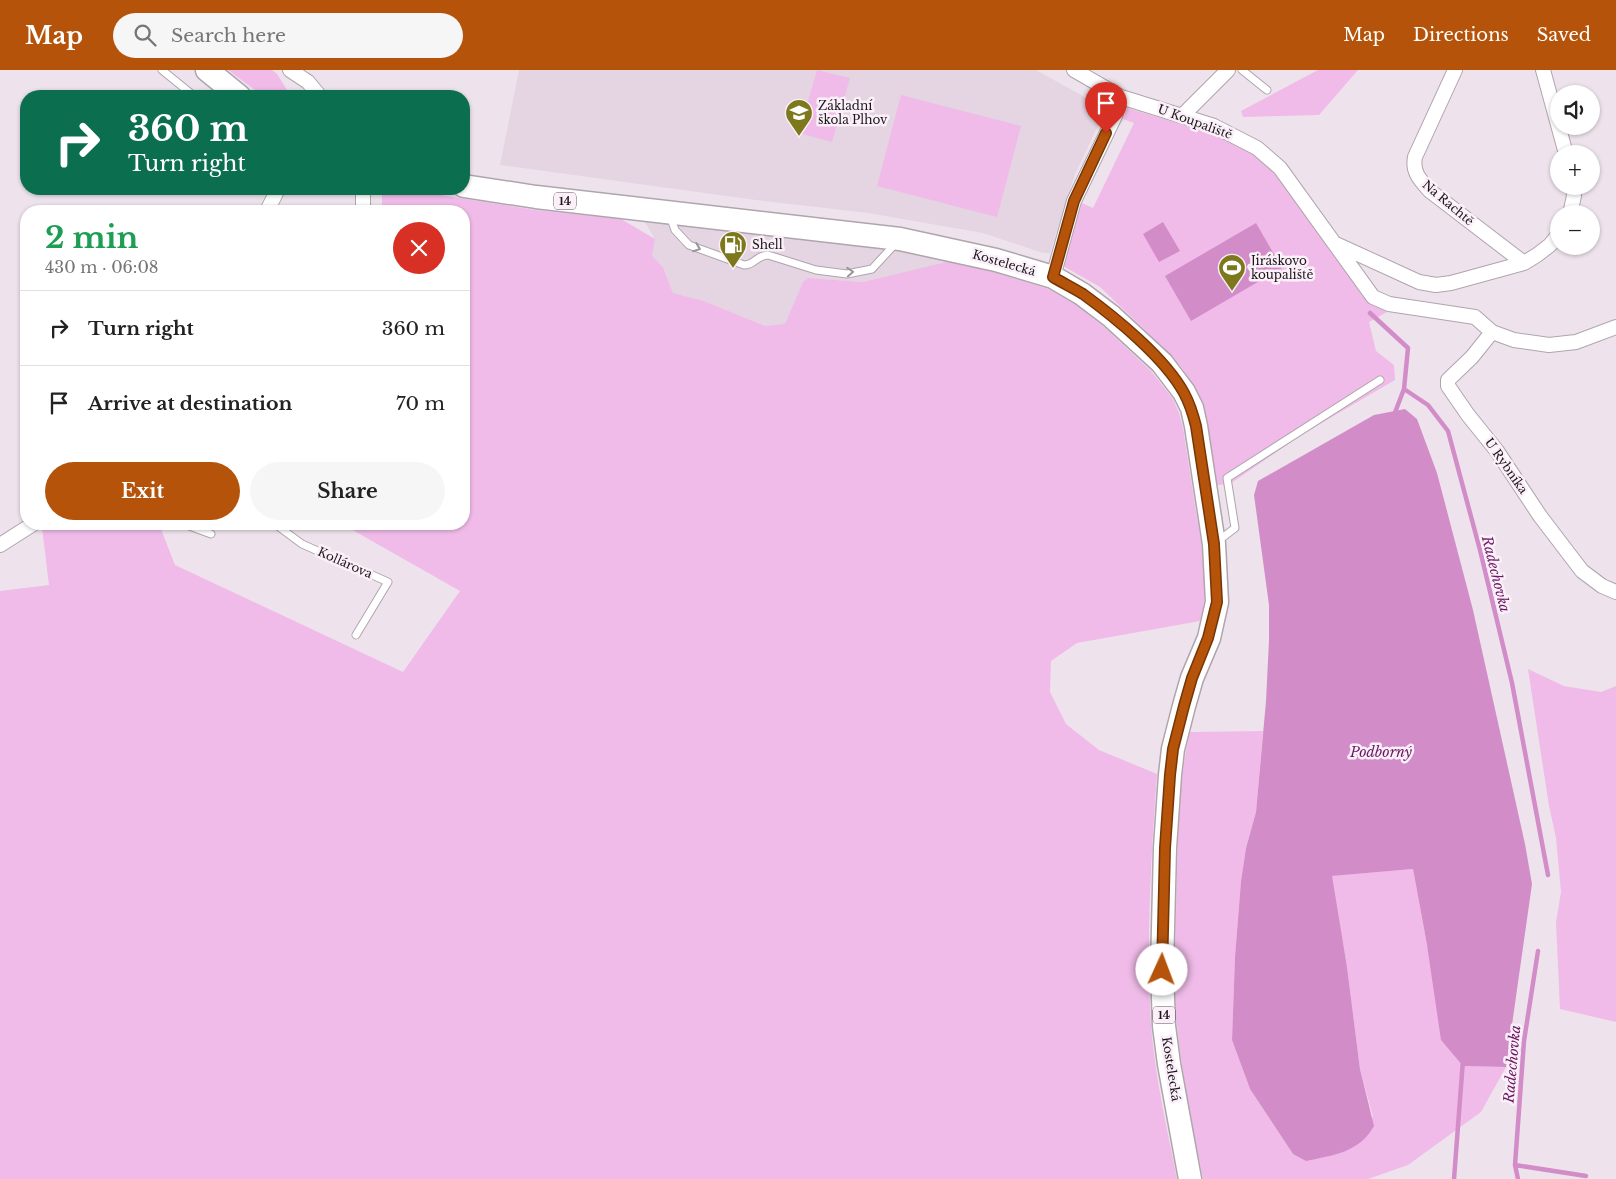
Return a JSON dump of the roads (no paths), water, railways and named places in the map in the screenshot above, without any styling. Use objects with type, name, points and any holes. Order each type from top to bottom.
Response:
[{"type":"main road","points":[[207,70],[232,90]]},
{"type":"main road","name":"Kostelecká","points":[[470,187],[536,198],[900,238],[996,260],[1053,277],[1082,294],[1139,340],[1162,363],[1184,392],[1192,408],[1196,426],[1214,544],[1218,585],[1216,614],[1192,678],[1173,749],[1165,848],[1162,970],[1164,1026],[1170,1074],[1190,1179]]},
{"type":"street","points":[[290,70],[308,82],[315,90]]},
{"type":"street","name":"U Koupaliště","points":[[1074,70],[1121,97],[1214,126],[1257,148],[1280,168],[1373,296],[1389,304],[1475,316],[1492,332]]},
{"type":"street","points":[[1182,116],[1228,70]]},
{"type":"street","name":"Na Rachtě","points":[[1455,70],[1415,157],[1415,170],[1420,181],[1430,190],[1524,263]]},
{"type":"street","points":[[1543,70],[1564,145]]},
{"type":"street","points":[[1053,277],[1074,201],[1115,116],[1121,97]]},
{"type":"street","points":[[1336,244],[1419,282],[1436,285],[1451,284],[1524,263],[1550,244]]},
{"type":"street","points":[[1492,332],[1514,340],[1549,345],[1576,342],[1616,326]]},
{"type":"street","name":"U Rybníka","points":[[1492,332],[1472,357],[1448,380],[1448,386],[1498,451],[1540,516],[1582,571],[1602,586],[1616,592]]},
{"type":"street","points":[[0,545],[24,530]]},
{"type":"lane","points":[[162,70],[187,90]]},
{"type":"lane","points":[[1242,70],[1267,90]]},
{"type":"lane","points":[[668,211],[675,230],[689,245],[744,265],[753,263],[760,256],[768,255],[816,270],[847,274],[872,269],[900,238]]},
{"type":"lane","points":[[1214,544],[1235,528],[1227,478],[1380,380]]},
{"type":"lane","points":[[200,530],[211,534]]},
{"type":"lane","name":"Kollárova","points":[[284,530],[302,544],[388,582],[356,635]]},
{"type":"water","points":[[1163,222],[1180,251],[1159,262],[1143,234]]},
{"type":"water","points":[[1256,223],[1282,268],[1191,321],[1165,276]]},
{"type":"water","name":"Podborný","points":[[1405,409],[1417,419],[1437,473],[1473,610],[1525,844],[1532,884],[1506,1067],[1463,1066],[1441,1040],[1427,945],[1413,869],[1332,876],[1347,967],[1360,1069],[1374,1126],[1361,1142],[1353,1147],[1335,1154],[1306,1161],[1293,1154],[1250,1089],[1232,1040],[1235,957],[1241,881],[1246,848],[1256,812],[1266,701],[1269,640],[1269,605],[1254,495],[1258,481],[1374,415]]},
{"type":"waterway","name":"Radechovka","points":[[1370,313],[1408,348],[1404,389],[1394,415]]},
{"type":"waterway","name":"Radechovka","points":[[1404,389],[1428,405],[1448,431],[1480,550],[1512,683],[1548,875]]},
{"type":"waterway","name":"Radechovka","points":[[1518,1179],[1515,1165],[1524,1041],[1538,951]]},
{"type":"waterway","points":[[1454,1179],[1463,1060]]},
{"type":"waterway","points":[[1515,1165],[1586,1176]]},
{"type":"place","name":"Základní škola Plhov","points":[[799,137]]},
{"type":"place","name":"Shell","points":[[733,269]]},
{"type":"place","name":"Jiráskovo koupaliště","points":[[1232,292]]}]
